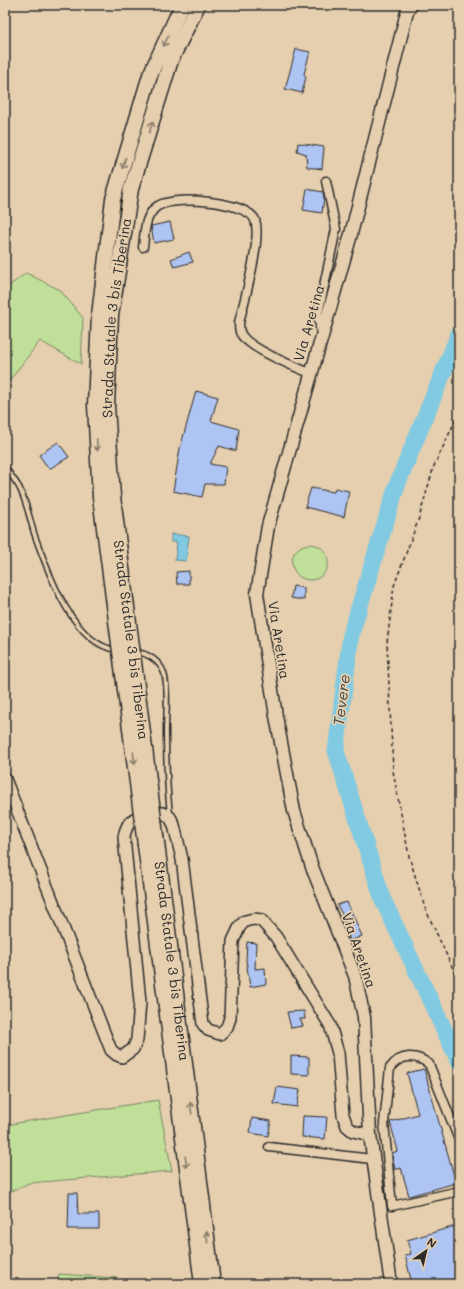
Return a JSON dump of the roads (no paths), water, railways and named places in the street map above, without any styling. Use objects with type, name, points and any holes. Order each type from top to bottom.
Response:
[{"type":"highway","name":"Strada Statale 3 bis Tiberina","points":[[182,5],[150,75],[112,199],[99,315],[95,398],[106,497],[207,1280]]},
{"type":"highway","name":"Strada Statale 3 bis Tiberina","points":[[106,497],[107,406],[111,316],[131,189],[171,60],[198,5]]},
{"type":"main road","name":"Via Aretina","points":[[391,1284],[372,1159],[364,1017],[355,976],[312,867],[294,811],[276,716],[257,594],[268,526],[310,373],[350,238],[407,12],[411,5]]},
{"type":"street","points":[[322,335],[318,314],[336,230],[326,181]]},
{"type":"street","points":[[143,247],[146,221],[156,206],[172,201],[195,201],[225,204],[240,208],[250,213],[255,219],[256,237],[239,322],[240,333],[251,343],[282,362],[310,373]]},
{"type":"street","points":[[5,779],[111,1050],[116,1055],[122,1057],[133,1049],[138,1040],[140,1002],[124,836],[125,829],[128,822],[133,818],[163,813],[170,817],[174,825],[182,859],[203,1024],[208,1030],[220,1034],[227,1027],[230,1018],[233,941],[235,932],[245,921],[254,919],[260,920],[276,937],[330,1025],[338,1053],[343,1115],[347,1126],[353,1131],[370,1135]]},
{"type":"street","points":[[459,1140],[429,1064],[422,1058],[412,1056],[395,1061],[390,1068],[384,1123],[392,1206],[459,1191]]},
{"type":"street","points":[[269,1147],[372,1159]]},
{"type":"street","points":[[378,1198],[391,1195]]},
{"type":"lane","points":[[5,467],[19,488],[35,537],[54,585],[72,616],[84,632],[98,643],[110,649],[123,650]]},
{"type":"lane","points":[[130,651],[143,653],[153,658],[163,671],[167,693],[166,771],[170,817]]},
{"type":"water","points":[[171,534],[189,536],[186,561],[175,560],[177,542],[171,542]]},
{"type":"waterway","name":"Tevere","points":[[459,334],[397,485],[351,634],[336,751],[383,900],[459,1061]]}]
